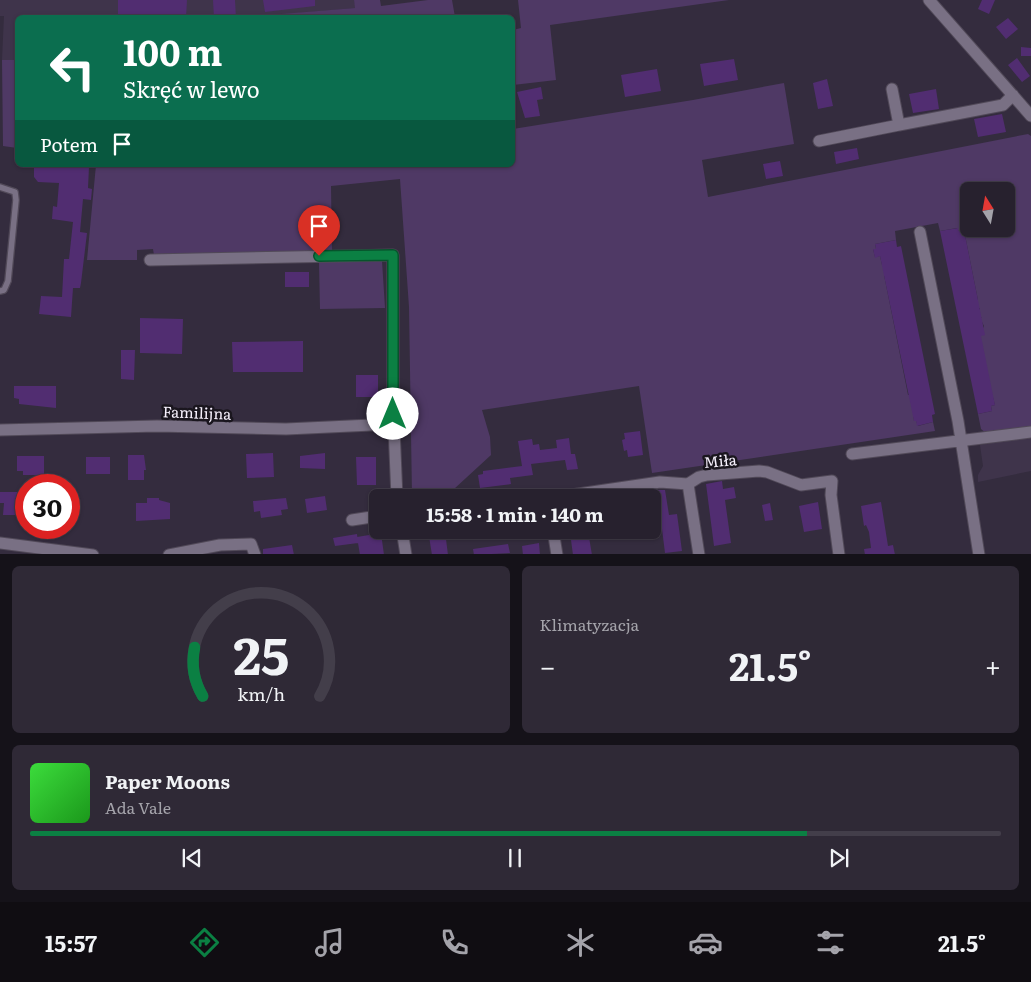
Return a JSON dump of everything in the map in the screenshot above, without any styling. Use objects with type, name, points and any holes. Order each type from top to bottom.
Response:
[{"type":"street","points":[[929,0],[1031,116]]},
{"type":"street","points":[[892,89],[899,125]]},
{"type":"street","points":[[819,141],[1003,105],[1013,95]]},
{"type":"street","points":[[920,232],[962,441],[979,554]]},
{"type":"street","points":[[150,260],[393,255],[393,424],[397,489]]},
{"type":"street","name":"Familijna","points":[[0,430],[157,426],[296,429],[393,424]]},
{"type":"street","points":[[852,454],[1031,432]]},
{"type":"street","name":"Miła","points":[[612,489],[660,482],[688,484],[707,475],[759,471],[767,472],[801,485],[832,481],[831,495],[839,554]]},
{"type":"street","points":[[688,484],[699,554]]},
{"type":"street","points":[[352,520],[369,517]]},
{"type":"street","points":[[404,539],[406,554]]},
{"type":"street","points":[[555,539],[557,554]]},
{"type":"street","points":[[0,543],[93,554]]},
{"type":"street","points":[[170,554],[220,545],[251,544],[255,554]]},
{"type":"lane","points":[[0,187],[15,192],[16,200],[8,281],[4,290],[0,291]]},
{"type":"shaded area","points":[[0,0],[354,0],[356,8],[278,15],[15,15],[15,60],[2,60],[4,16],[0,16]]},
{"type":"shaded area","points":[[354,0],[380,0],[381,6],[428,0],[452,0],[455,15],[269,15],[355,8]]},
{"type":"shaded area","points":[[518,0],[729,0],[550,25],[556,80],[515,85],[515,30],[521,28]]},
{"type":"shaded area","points":[[2,60],[15,60],[15,148],[3,146]]},
{"type":"shaded area","points":[[784,83],[794,144],[702,160],[708,197],[1028,134],[1031,136],[1031,426],[987,434],[981,429],[978,414],[992,411],[991,406],[995,405],[978,341],[984,326],[980,318],[982,317],[980,317],[980,308],[978,308],[976,301],[978,300],[966,238],[1015,238],[1015,182],[960,182],[960,231],[958,231],[957,228],[940,231],[938,223],[895,231],[896,240],[875,244],[876,249],[873,249],[875,257],[880,256],[882,265],[884,265],[884,275],[908,395],[911,395],[914,421],[916,421],[918,426],[933,422],[935,431],[652,473],[639,386],[482,410],[490,437],[491,455],[454,489],[412,489],[409,307],[400,179],[331,186],[332,253],[154,255],[153,249],[137,250],[137,260],[87,260],[96,167],[515,167],[515,129],[693,100]]},
{"type":"shaded area","points":[[382,261],[385,308],[320,309],[319,262]]},
{"type":"shaded area","points":[[1031,437],[1031,471],[978,482],[978,475],[983,466],[980,445]]},
{"type":"building","points":[[118,0],[187,0],[186,15],[118,15]]},
{"type":"building","points":[[213,0],[235,0],[236,15],[214,15]]},
{"type":"building","points":[[263,0],[315,0],[315,6],[265,12]]},
{"type":"building","points":[[982,0],[995,0],[989,14],[978,9]]},
{"type":"building","points":[[1008,18],[1018,29],[1006,39],[996,27]]},
{"type":"building","points":[[1021,47],[1031,48],[1031,56],[1021,56]]},
{"type":"building","points":[[1017,58],[1030,76],[1022,82],[1008,65]]},
{"type":"building","points":[[734,59],[738,80],[704,86],[700,64]]},
{"type":"building","points":[[657,69],[661,91],[625,97],[621,75]]},
{"type":"building","points":[[827,79],[833,106],[818,109],[813,83]]},
{"type":"building","points":[[541,87],[543,99],[537,100],[540,116],[525,118],[517,92]]},
{"type":"building","points":[[936,89],[939,109],[913,113],[909,94]]},
{"type":"building","points":[[1002,114],[1006,132],[978,137],[974,119]]},
{"type":"building","points":[[857,148],[859,159],[836,164],[834,152]]},
{"type":"building","points":[[780,161],[783,176],[766,179],[763,164]]},
{"type":"building","points":[[34,167],[89,167],[88,188],[92,189],[91,200],[83,199],[80,232],[87,233],[80,288],[73,288],[71,317],[39,314],[41,296],[62,297],[64,259],[69,259],[73,222],[52,219],[53,206],[57,207],[59,183],[38,182],[34,177]]},
{"type":"building","points":[[958,228],[960,238],[966,238],[985,335],[981,336],[995,405],[991,406],[992,411],[978,414],[940,231]]},
{"type":"building","points":[[896,240],[897,247],[901,246],[935,414],[932,415],[933,422],[917,426],[916,421],[914,421],[880,256],[875,258],[873,249],[876,249],[875,244]]},
{"type":"building","points":[[285,272],[309,272],[309,287],[285,287]]},
{"type":"building","points":[[140,318],[183,319],[182,354],[140,353]]},
{"type":"building","points":[[303,341],[303,372],[233,372],[232,342]]},
{"type":"building","points":[[121,350],[135,350],[134,380],[121,379]]},
{"type":"building","points":[[356,375],[378,375],[378,397],[356,397]]},
{"type":"building","points":[[14,386],[56,386],[56,408],[19,404],[19,399],[14,398]]},
{"type":"building","points":[[640,431],[643,455],[628,457],[627,450],[624,451],[622,440],[625,439],[624,433]]},
{"type":"building","points":[[569,438],[571,454],[575,454],[578,469],[567,470],[565,460],[531,464],[533,475],[510,478],[511,484],[480,488],[478,475],[483,474],[483,471],[522,466],[518,441],[532,439],[533,445],[539,444],[540,450],[557,448],[556,440]]},
{"type":"building","points":[[273,453],[274,477],[247,478],[246,454]]},
{"type":"building","points":[[325,453],[325,469],[300,468],[300,456]]},
{"type":"building","points":[[128,455],[144,455],[146,470],[144,470],[144,480],[128,480]]},
{"type":"building","points":[[17,456],[44,456],[44,474],[23,474],[23,471],[17,471]]},
{"type":"building","points":[[86,457],[110,457],[110,474],[86,474]]},
{"type":"building","points":[[356,457],[376,457],[376,485],[357,485]]},
{"type":"building","points":[[722,481],[723,489],[734,487],[736,498],[725,500],[731,543],[714,546],[706,484]]},
{"type":"building","points":[[661,490],[665,490],[669,515],[677,514],[682,551],[665,553],[661,521]]},
{"type":"building","points":[[0,492],[15,492],[15,515],[3,515],[4,503],[0,503]]},
{"type":"building","points":[[325,496],[327,510],[307,513],[305,499]]},
{"type":"building","points":[[147,498],[159,498],[159,500],[170,503],[170,519],[136,521],[136,503],[147,503]]},
{"type":"building","points":[[286,498],[288,509],[281,510],[282,515],[261,518],[260,511],[254,512],[253,501]]},
{"type":"building","points":[[818,502],[822,529],[804,532],[799,506]]},
{"type":"building","points":[[881,502],[888,546],[893,545],[895,554],[865,554],[864,549],[871,548],[869,532],[866,525],[864,526],[861,506]]},
{"type":"building","points":[[770,503],[773,520],[765,521],[762,505]]},
{"type":"building","points":[[357,534],[358,543],[335,546],[333,538]]},
{"type":"building","points":[[369,535],[369,539],[382,539],[384,554],[360,554],[357,537]]},
{"type":"building","points":[[429,539],[446,539],[448,554],[432,554]]},
{"type":"building","points":[[589,539],[592,554],[573,554],[571,540]]},
{"type":"building","points":[[539,543],[540,554],[523,554],[522,546]]},
{"type":"building","points":[[508,544],[510,553],[474,554],[473,549]]},
{"type":"building","points":[[292,545],[294,554],[263,554],[263,549]]},
{"type":"route","points":[[319,256],[393,255],[393,414]]}]
